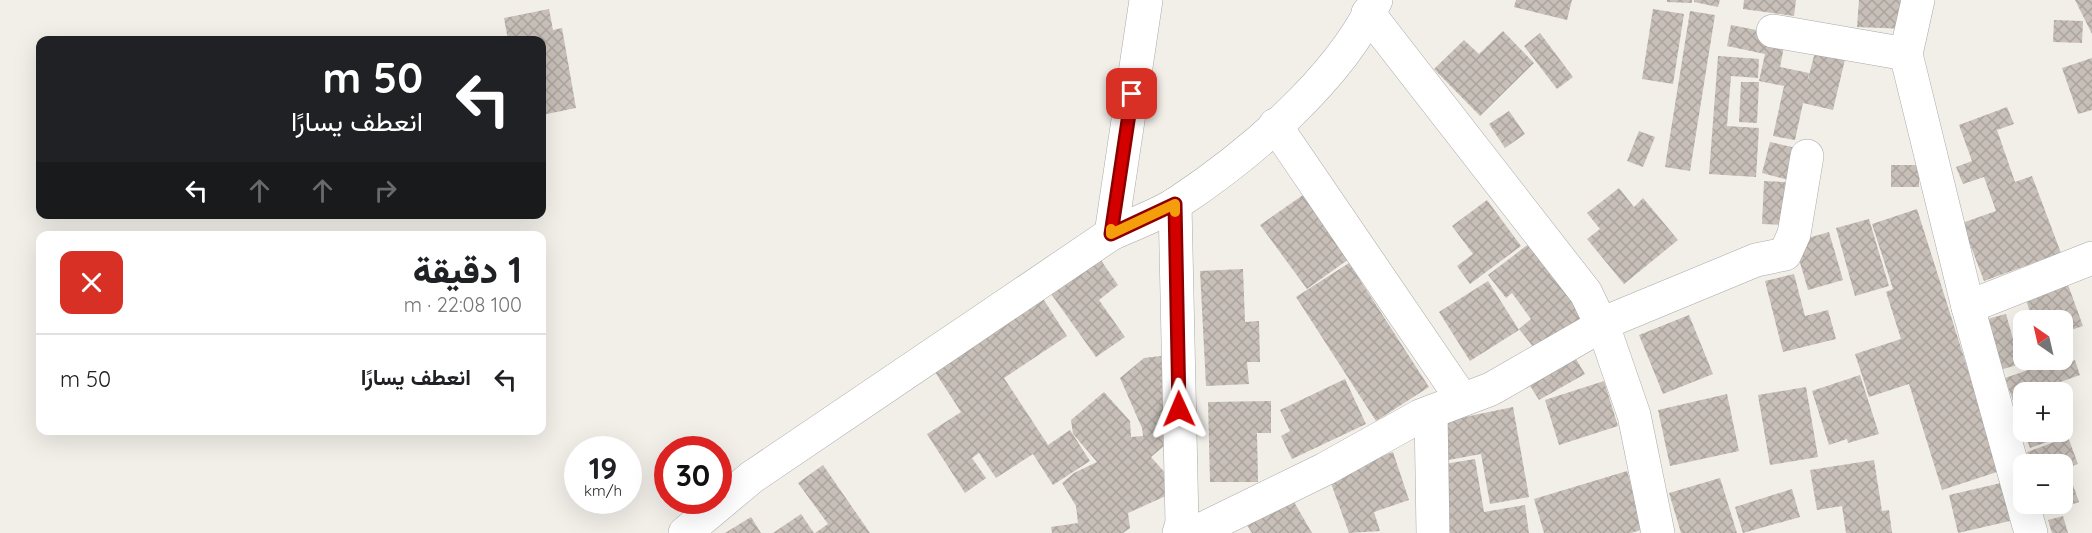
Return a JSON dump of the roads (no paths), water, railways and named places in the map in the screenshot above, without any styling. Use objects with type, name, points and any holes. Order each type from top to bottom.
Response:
[{"type":"street","points":[[1111,234],[1146,0]]},
{"type":"street","points":[[1918,0],[1906,54],[1968,307],[2031,533]]},
{"type":"street","points":[[685,533],[752,477],[1111,234],[1175,204],[1260,141],[1334,67],[1372,6],[1586,293],[1602,325],[1634,415],[1658,533]]},
{"type":"street","points":[[1773,31],[1906,54]]},
{"type":"street","points":[[1275,125],[1462,399]]},
{"type":"street","points":[[1194,533],[1325,469],[1431,412],[1491,389],[1602,325],[1756,260],[1785,254],[1794,234],[1808,156]]},
{"type":"street","points":[[1175,204],[1181,511],[1179,533]]},
{"type":"street","points":[[1968,307],[2092,258]]},
{"type":"street","points":[[1431,412],[1433,533]]}]
